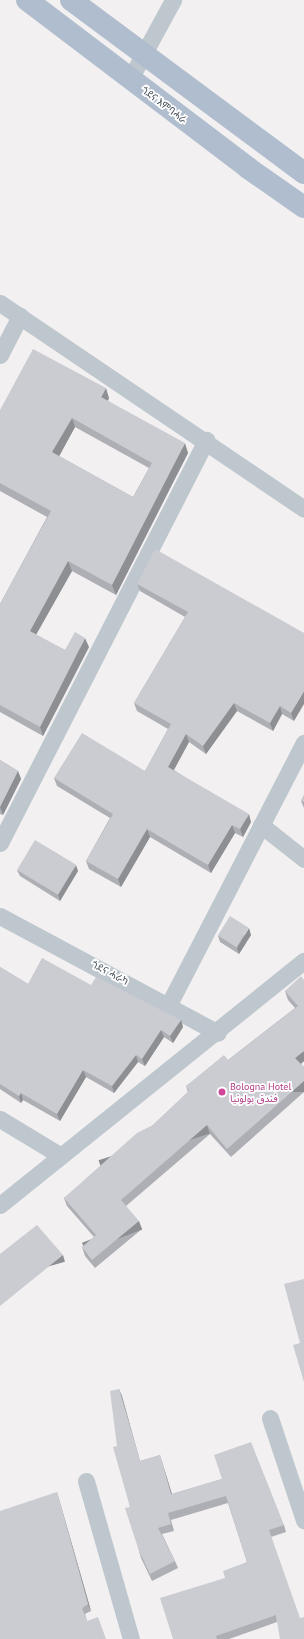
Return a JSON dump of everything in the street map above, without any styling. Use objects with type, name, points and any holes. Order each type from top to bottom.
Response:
[{"type":"main road","name":"ጎደና እምባሓራ","points":[[27,0],[130,79],[304,207]]},
{"type":"main road","points":[[71,0],[304,173]]},
{"type":"street","points":[[130,79],[142,54],[173,0]]},
{"type":"street","points":[[0,303],[206,440],[304,509]]},
{"type":"street","points":[[0,355],[20,316]]},
{"type":"street","points":[[0,843],[206,440]]},
{"type":"street","points":[[169,1004],[304,743]]},
{"type":"street","points":[[261,825],[304,859]]},
{"type":"street","name":"ጎደና ሓራካ","points":[[0,916],[169,1004],[218,1033]]},
{"type":"street","points":[[0,1205],[218,1033],[304,961]]},
{"type":"street","points":[[0,1119],[61,1156]]},
{"type":"street","points":[[270,1418],[304,1520]]},
{"type":"street","points":[[86,1481],[131,1639]]},
{"type":"building","points":[[33,349],[106,388],[101,397],[185,443],[112,585],[68,561],[30,631],[65,650],[75,632],[85,638],[40,727],[0,705],[0,604],[51,511],[0,483],[0,410]],"holes":[[[72,418],[152,463],[133,497],[52,452]]]},
{"type":"building","points":[[155,549],[304,633],[304,691],[291,713],[280,706],[270,723],[234,703],[203,746],[186,734],[168,767],[249,814],[240,829],[232,825],[208,865],[147,829],[118,879],[86,861],[113,814],[54,778],[82,733],[145,771],[171,724],[134,703],[188,612],[137,584]]},
{"type":"building","points":[[0,760],[18,771],[0,807]]},
{"type":"building","points":[[304,795],[304,802],[301,801]]},
{"type":"building","points":[[35,840],[76,865],[58,895],[17,870]]},
{"type":"building","points":[[230,916],[249,928],[236,947],[218,936]]},
{"type":"building","points":[[42,958],[91,985],[96,977],[181,1020],[170,1036],[161,1030],[142,1059],[136,1055],[112,1086],[83,1070],[57,1114],[21,1093],[19,1096],[0,1084],[0,967],[28,984]]},
{"type":"building","points":[[301,976],[304,980],[304,1051],[295,1058],[304,1067],[304,1081],[227,1149],[207,1125],[121,1200],[139,1221],[92,1260],[82,1247],[96,1235],[64,1198],[137,1133],[153,1125],[189,1091],[186,1086],[224,1055],[228,1060],[298,1006],[285,991]]},
{"type":"building","points":[[37,1225],[63,1255],[0,1306],[0,1254]]},
{"type":"building","points":[[304,1279],[304,1382],[293,1345],[300,1343],[284,1284]]},
{"type":"building","points":[[119,1389],[140,1461],[160,1455],[171,1494],[222,1479],[214,1455],[251,1442],[284,1525],[269,1530],[300,1618],[304,1617],[304,1639],[280,1639],[276,1615],[216,1636],[217,1639],[173,1639],[160,1598],[225,1578],[223,1571],[247,1562],[226,1496],[168,1513],[171,1524],[158,1528],[175,1561],[150,1574],[139,1551],[125,1508],[130,1507],[113,1447],[117,1446],[110,1391]]},
{"type":"building","points":[[57,1492],[88,1604],[82,1608],[87,1621],[98,1617],[106,1639],[0,1639],[0,1511]]},
{"type":"place","name":"Bologna Hotel فندق بولونيا","points":[[222,1092]]}]
